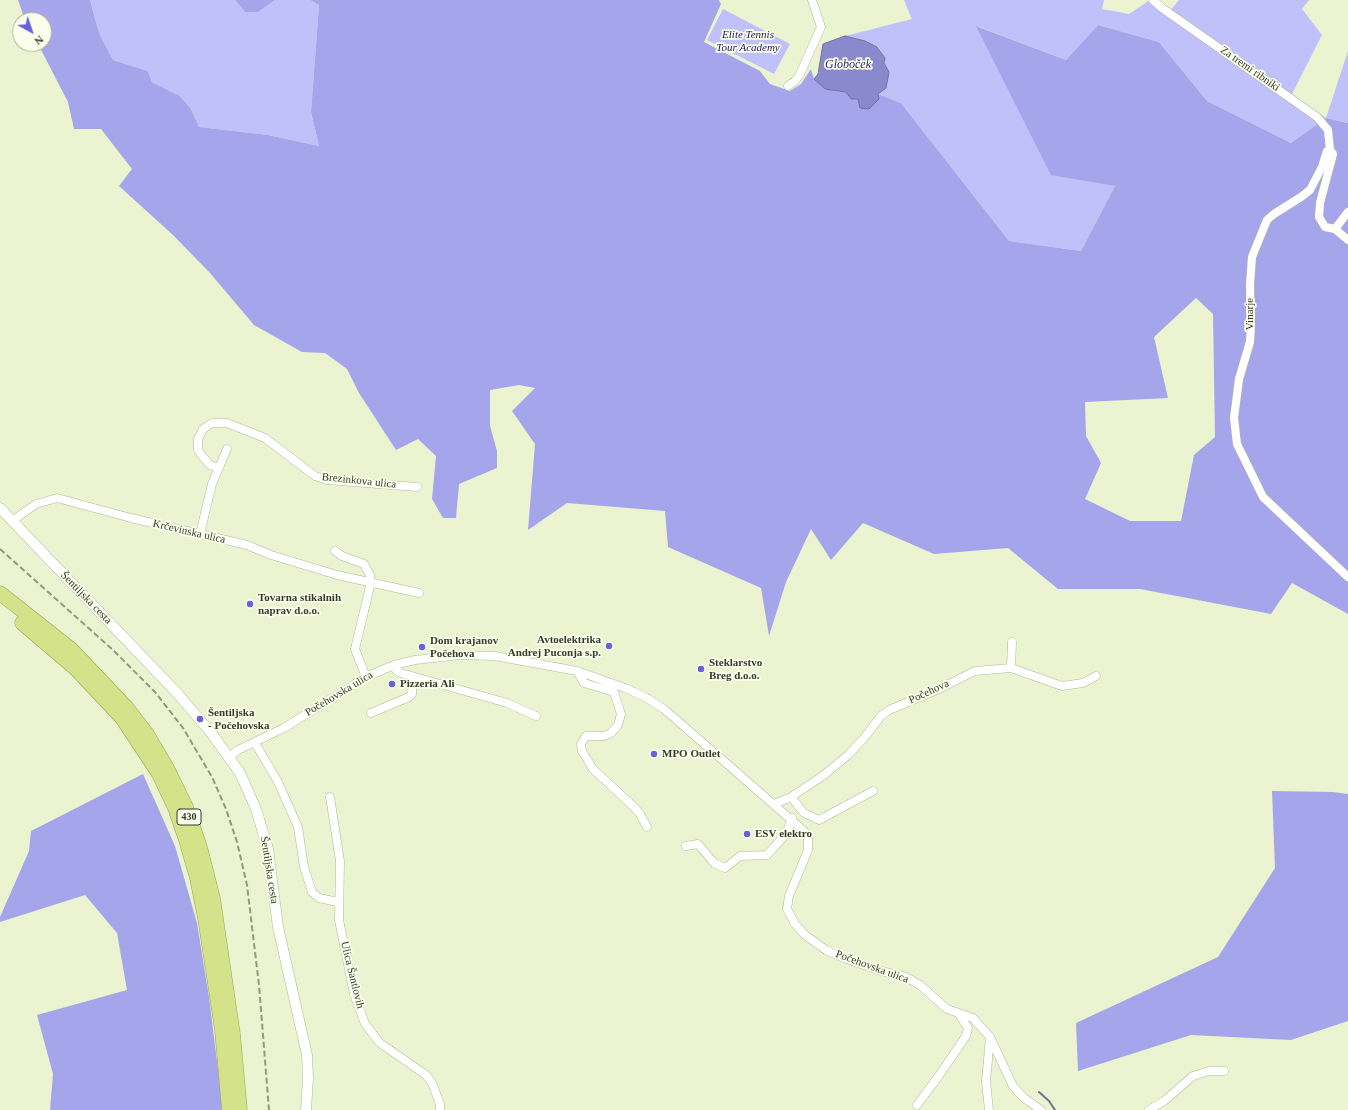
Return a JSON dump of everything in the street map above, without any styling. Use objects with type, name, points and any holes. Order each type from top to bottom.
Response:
[{"type":"highway","name":"430","points":[[0,593],[72,650],[128,708],[147,734],[167,768],[183,801],[200,847],[213,898],[233,1034],[240,1110]]},
{"type":"highway","name":"430","points":[[0,605],[50,645],[101,693],[122,718],[142,746],[159,774],[186,840],[197,878],[222,1030],[229,1110]]},
{"type":"street","points":[[788,86],[795,81],[800,74],[821,28],[812,0]]},
{"type":"street","name":"Za tremi ribniki","points":[[1153,0],[1162,8],[1176,16],[1317,117],[1328,130],[1330,150]]},
{"type":"street","points":[[1330,150],[1333,154],[1332,163],[1320,203],[1319,217],[1325,226],[1335,229],[1348,240]]},
{"type":"street","name":"Vinarje","points":[[1330,150],[1327,151],[1322,167],[1310,190],[1301,198],[1274,214],[1268,220],[1252,257],[1250,285],[1250,342],[1239,379],[1234,418],[1237,444],[1263,497],[1348,577]]},
{"type":"street","points":[[1335,229],[1348,212]]},
{"type":"street","name":"Brezinkova ulica","points":[[219,468],[210,464],[203,457],[198,450],[198,439],[203,429],[212,423],[227,423],[265,438],[315,476],[327,480],[417,487]]},
{"type":"street","points":[[200,534],[205,509],[219,468],[228,449]]},
{"type":"street","name":"Krčevinska ulica","points":[[12,521],[36,504],[57,498],[131,518],[247,545],[271,555],[324,571],[419,593]]},
{"type":"street","name":"Šentiljska cesta","points":[[0,508],[178,694],[229,757],[240,773],[256,809],[268,849],[280,941],[307,1054],[308,1078],[306,1110]]},
{"type":"street","points":[[335,551],[342,556],[364,564],[370,575],[371,582],[355,649],[366,677]]},
{"type":"street","points":[[1011,668],[1012,642]]},
{"type":"street","name":"Počehovska ulica","points":[[229,757],[238,750],[284,728],[366,677],[394,665],[415,660],[460,655],[495,656],[577,671],[625,688],[645,697],[664,709],[784,800],[792,818],[804,831],[808,838],[808,850],[789,896],[787,909],[795,924],[805,935],[826,950],[881,971],[906,978],[920,985],[940,1005],[958,1014],[973,1018],[990,1037],[1013,1086],[1024,1098],[1041,1110]]},
{"type":"street","points":[[394,665],[396,670],[400,673],[507,703],[536,716]]},
{"type":"street","name":"Počehova","points":[[784,800],[824,776],[848,755],[889,710],[939,689],[975,671],[1011,668],[1062,686],[1083,682],[1096,676]]},
{"type":"street","points":[[577,671],[584,683],[614,692],[621,714],[618,725],[611,734],[605,736],[586,736],[581,744],[582,751],[593,769],[633,806],[640,814],[647,827]]},
{"type":"street","points":[[371,714],[409,697],[412,694],[413,677]]},
{"type":"street","points":[[255,743],[278,782],[298,827],[304,867],[312,892],[319,898],[338,902]]},
{"type":"street","points":[[784,800],[811,818],[819,820],[873,791]]},
{"type":"street","name":"Ulica Šantlovih","points":[[330,797],[340,861],[338,902],[339,920],[354,994],[365,1024],[380,1043],[426,1075],[437,1096],[440,1110]]},
{"type":"street","points":[[686,846],[698,844],[714,863],[725,868],[740,856],[767,855],[786,834],[792,818]]},
{"type":"street","points":[[917,1105],[966,1036],[968,1028],[958,1014]]},
{"type":"street","points":[[989,1110],[986,1082],[990,1037]]},
{"type":"street","points":[[1149,1110],[1164,1101],[1192,1076],[1209,1071],[1224,1071]]},
{"type":"green space","points":[[90,0],[235,0],[245,12],[258,12],[275,0],[310,0],[319,5],[311,112],[319,146],[268,135],[199,127],[191,109],[180,96],[152,82],[148,71],[113,60],[99,33]]},
{"type":"green space","points":[[904,0],[1104,0],[1102,9],[1129,14],[1150,0],[1166,16],[1179,0],[1309,0],[1302,9],[1322,35],[1292,94],[1326,118],[1291,143],[1207,101],[1159,42],[1098,25],[1066,60],[977,26],[1115,186],[1081,251],[1009,241],[901,103],[878,94],[889,72],[884,63],[885,58],[878,47],[865,41],[845,36],[912,19]]},
{"type":"green space","name":"Elite Tennis Tour Academy","points":[[723,9],[790,44],[774,74],[707,40]]},
{"type":"green space","points":[[1348,51],[1348,123],[1326,118]]},
{"type":"shaded area","points":[[18,0],[90,0],[99,33],[113,60],[148,71],[152,82],[180,96],[191,109],[199,127],[268,135],[319,146],[311,112],[319,5],[310,0],[719,0],[721,4],[704,42],[760,71],[770,84],[790,91],[801,84],[811,69],[814,79],[825,89],[846,92],[851,99],[878,94],[901,103],[1009,241],[1081,251],[1115,186],[1051,175],[976,26],[1066,60],[1098,25],[1159,42],[1207,101],[1291,143],[1326,118],[1348,123],[1348,614],[1292,583],[1271,614],[1140,589],[1058,589],[1008,548],[934,554],[863,523],[831,560],[811,529],[786,582],[769,636],[761,588],[668,547],[665,511],[567,503],[528,530],[535,444],[512,411],[535,388],[519,385],[490,390],[490,426],[497,451],[497,468],[459,484],[456,518],[443,518],[432,499],[436,456],[418,439],[396,450],[359,393],[347,369],[325,353],[302,352],[254,325],[210,273],[173,235],[119,186],[132,169],[101,129],[74,129],[68,102],[42,52],[52,52],[52,12],[22,12]],"holes":[[[1196,298],[1213,314],[1215,437],[1194,455],[1181,521],[1130,521],[1085,499],[1101,463],[1086,436],[1085,402],[1168,398],[1154,337]]]},
{"type":"shaded area","points":[[235,0],[275,0],[258,12],[245,12]]},
{"type":"shaded area","points":[[143,774],[175,846],[197,923],[209,997],[223,1110],[50,1110],[53,1074],[37,1015],[127,990],[117,933],[85,895],[0,922],[0,917],[29,851],[31,831]]},
{"type":"shaded area","points":[[1272,791],[1333,792],[1348,794],[1348,1021],[1291,1040],[1191,1035],[1078,1071],[1076,1023],[1218,957],[1275,868]]},
{"type":"water","name":"Globoček","points":[[845,36],[865,41],[877,47],[885,58],[884,63],[889,72],[886,88],[878,94],[879,99],[869,109],[860,108],[858,99],[851,99],[846,92],[825,89],[814,79],[818,74],[823,44]]},
{"type":"waterway","points":[[1039,1092],[1049,1101],[1055,1110]]},
{"type":"railway","points":[[0,549],[112,649],[155,692],[183,728],[212,777],[226,809],[237,842],[247,885],[259,985],[269,1110]]},
{"type":"place","name":"Tovarna stikalnih naprav d.o.o.","points":[[250,604]]},
{"type":"place","name":"Avtoelektrika Andrej Puconja s.p.","points":[[609,646]]},
{"type":"place","name":"Dom krajanov Počehova","points":[[422,647]]},
{"type":"place","name":"Steklarstvo Breg d.o.o.","points":[[701,669]]},
{"type":"place","name":"Pizzeria Ali","points":[[392,684]]},
{"type":"place","name":"Šentiljska - Počehovska","points":[[200,719]]},
{"type":"place","name":"MPO Outlet","points":[[654,754]]},
{"type":"place","name":"ESV elektro","points":[[747,834]]}]
